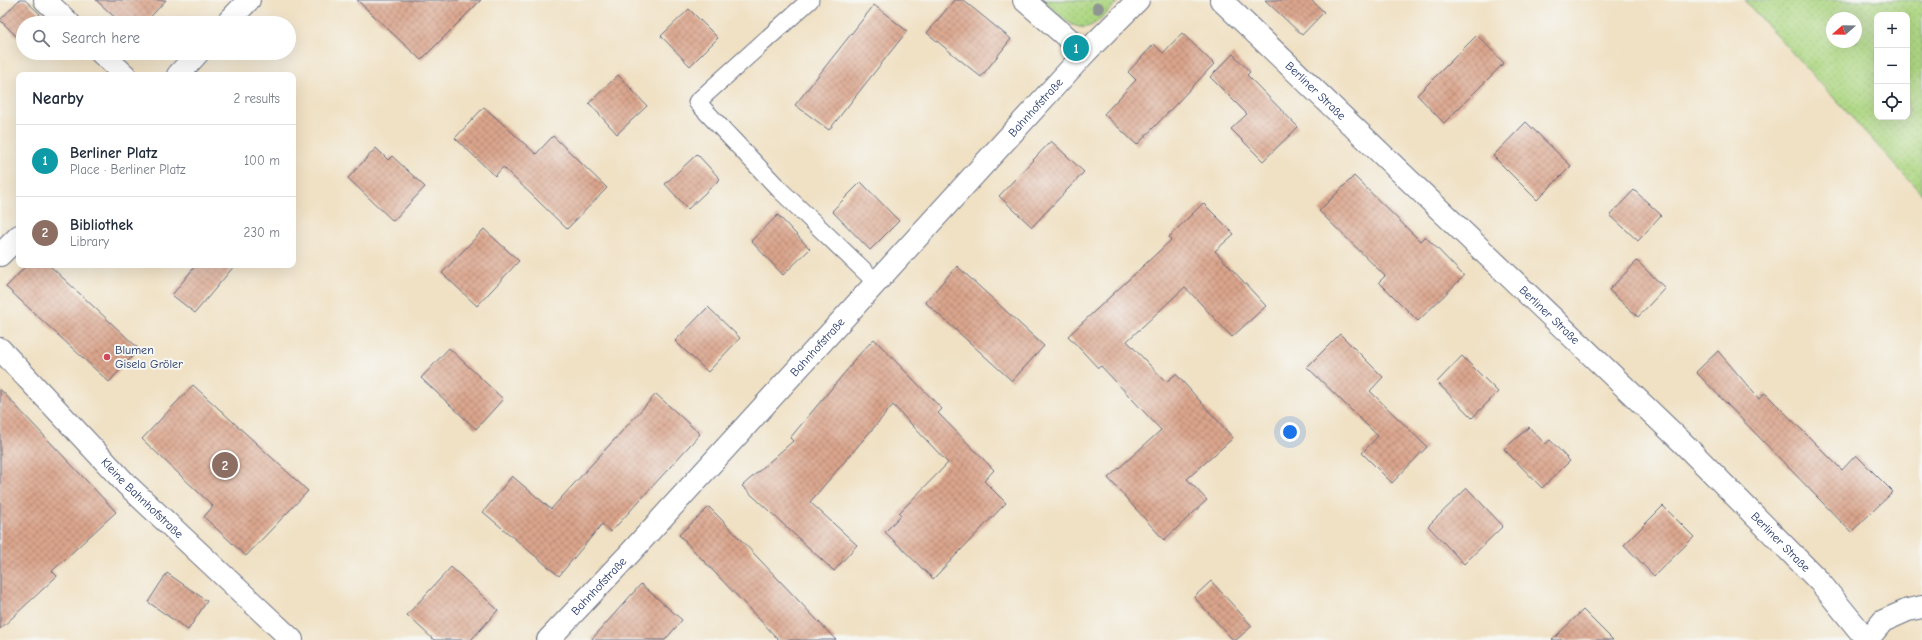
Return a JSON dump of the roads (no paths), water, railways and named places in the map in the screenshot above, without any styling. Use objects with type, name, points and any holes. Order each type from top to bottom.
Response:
[{"type":"street","points":[[44,0],[61,16]]},
{"type":"street","points":[[233,16],[248,0]]},
{"type":"street","points":[[1024,0],[1085,53]]},
{"type":"street","name":"Bahnhofstraße","points":[[548,640],[642,540],[1085,53],[1138,0]]},
{"type":"street","name":"Berliner Straße","points":[[1221,0],[1677,437],[1819,580],[1867,640]]},
{"type":"street","points":[[109,60],[122,72]]},
{"type":"street","points":[[181,72],[192,60]]},
{"type":"street","points":[[0,255],[16,239]]},
{"type":"street","name":"Kleine Bahnhofstraße","points":[[0,349],[127,485],[292,640]]},
{"type":"street","points":[[1867,640],[1883,621],[1908,610],[1922,607]]},
{"type":"lane","points":[[810,0],[697,102],[780,190],[877,283]]},
{"type":"place","name":"Berliner Platz","points":[[1076,48]]},
{"type":"place","name":"Blumen Gisela Gröler","points":[[107,357]]},
{"type":"place","name":"Bibliothek","points":[[225,465]]}]
